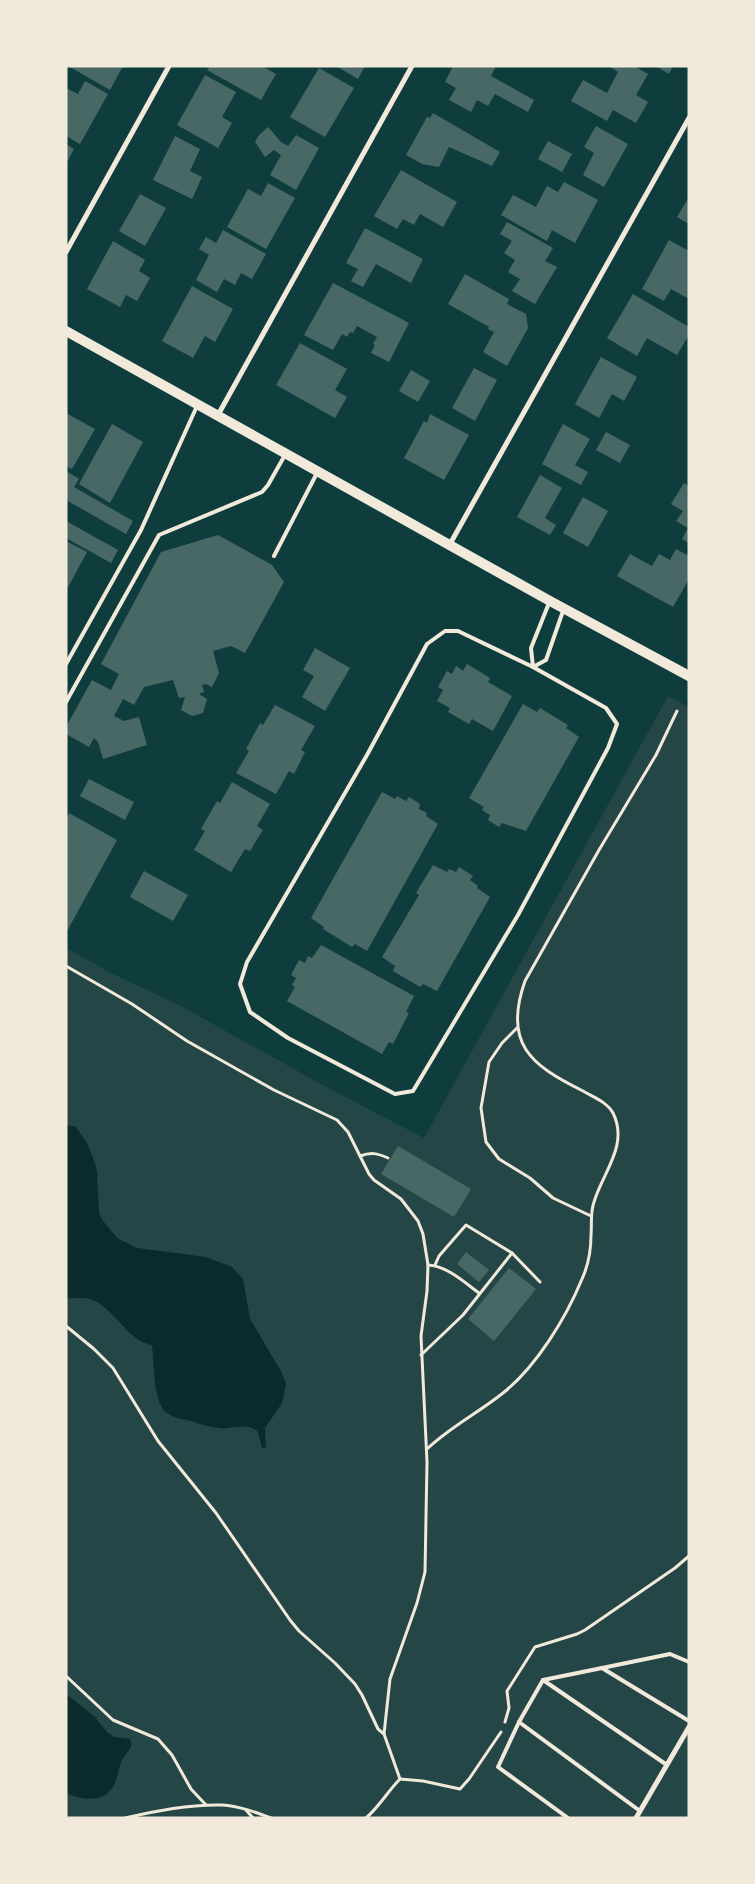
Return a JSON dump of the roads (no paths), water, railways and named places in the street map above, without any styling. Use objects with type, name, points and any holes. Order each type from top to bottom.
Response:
[{"type":"main road","points":[[66,331],[564,609],[688,674]]},
{"type":"street","points":[[66,252],[169,66]]},
{"type":"street","points":[[218,415],[412,66]]},
{"type":"street","points":[[450,544],[689,118]]},
{"type":"street","points":[[636,1818],[689,1727]]},
{"type":"lane","points":[[66,664],[140,530],[198,404]]},
{"type":"lane","points":[[66,702],[159,535],[262,492],[286,453]]},
{"type":"lane","points":[[274,556],[318,471]]},
{"type":"lane","points":[[533,668],[531,648],[550,601]]},
{"type":"lane","points":[[533,668],[546,660],[564,609]]},
{"type":"lane","points":[[445,631],[458,631],[533,668],[606,708],[617,724],[608,748],[518,915],[413,1091],[395,1094],[288,1038],[250,1012],[240,984],[247,962],[367,755],[427,644],[445,631]]},
{"type":"lane","points":[[568,1818],[498,1767],[519,1722],[543,1680],[670,1654],[689,1662]]},
{"type":"lane","points":[[602,1668],[689,1721]]},
{"type":"lane","points":[[543,1680],[667,1764]]},
{"type":"lane","points":[[519,1722],[640,1811]]}]
